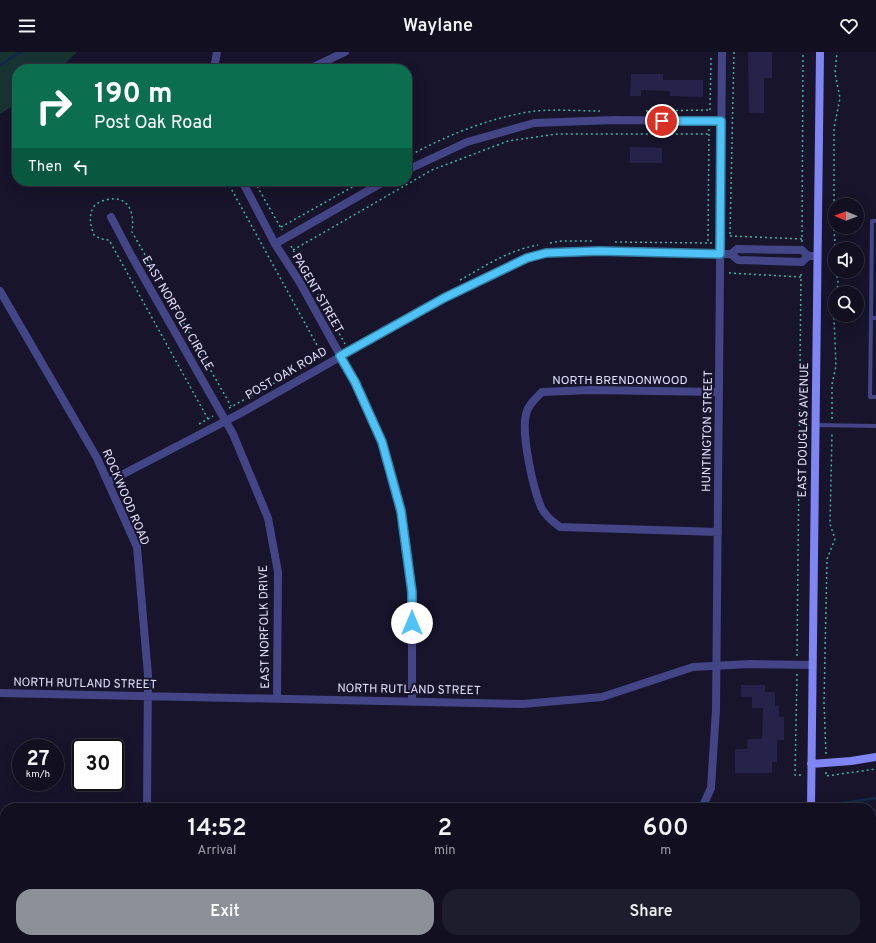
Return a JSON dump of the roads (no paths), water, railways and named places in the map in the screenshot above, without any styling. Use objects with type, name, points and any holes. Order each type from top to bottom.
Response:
[{"type":"street","points":[[215,64],[217,52]]},
{"type":"street","points":[[320,64],[346,52]]},
{"type":"street","name":"HUNTINGTON STREET","points":[[704,803],[711,788],[716,710],[722,52]]},
{"type":"street","name":"EAST DOUGLAS AVENUE","points":[[811,803],[820,52]]},
{"type":"street","points":[[412,168],[467,142],[534,123],[614,120],[721,121]]},
{"type":"street","name":"PAGENT STREET","points":[[245,186],[355,382],[382,442],[401,511],[412,592],[412,700]]},
{"type":"street","points":[[276,244],[376,186]]},
{"type":"street","name":"EAST NORFOLK CIRCLE","points":[[111,217],[131,255],[226,421]]},
{"type":"street","name":"POST OAK ROAD","points":[[108,482],[226,421],[338,352],[527,258],[546,253],[599,251],[731,254],[737,249],[804,256]]},
{"type":"street","name":"POST OAK ROAD","points":[[731,254],[738,260],[818,256]]},
{"type":"street","name":"ROCKWOOD ROAD","points":[[0,291],[97,458],[137,547],[148,675],[146,803]]},
{"type":"street","name":"NORTH BRENDONWOOD","points":[[718,532],[560,527],[549,519],[542,508],[533,475],[526,439],[526,414],[531,402],[542,392],[590,390],[719,392]]},
{"type":"street","name":"EAST NORFOLK DRIVE","points":[[226,421],[233,434],[268,518],[278,572],[277,698]]},
{"type":"street","name":"NORTH RUTLAND STREET","points":[[0,693],[412,700],[523,704],[602,698],[693,667],[750,664],[812,665]]},
{"type":"street","points":[[811,764],[876,757]]},
{"type":"lane","points":[[876,221],[872,221],[870,397],[876,397]]},
{"type":"lane","points":[[871,318],[876,318]]},
{"type":"lane","points":[[815,425],[876,426]]},
{"type":"waterway","points":[[0,65],[21,52]]},
{"type":"waterway","points":[[845,803],[876,798]]}]
